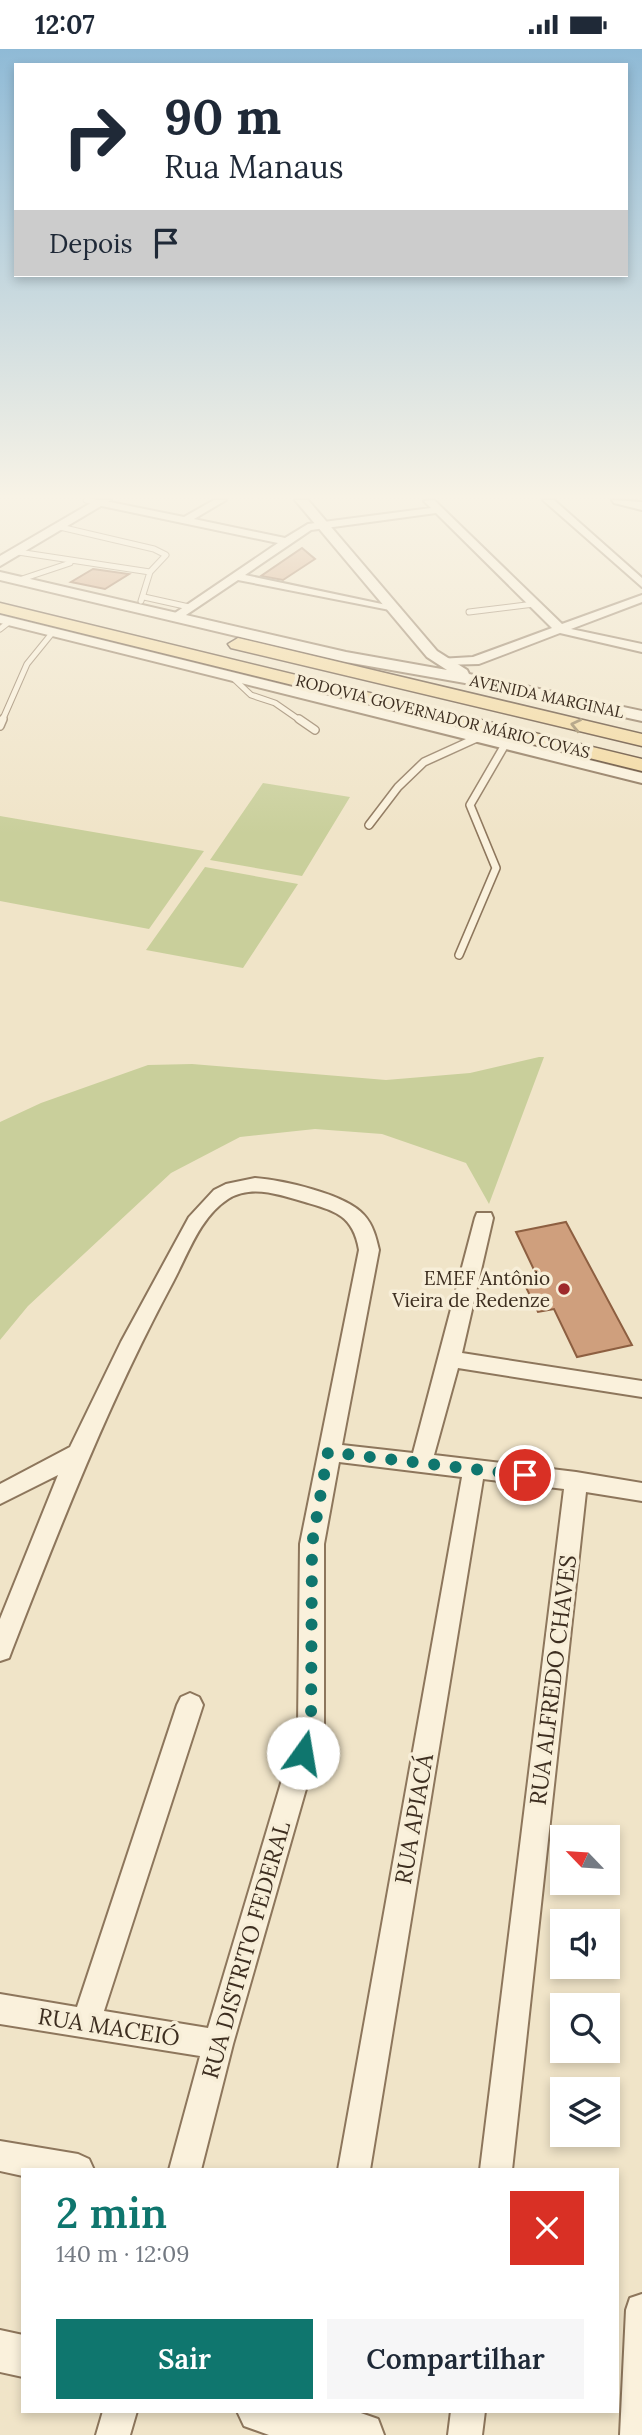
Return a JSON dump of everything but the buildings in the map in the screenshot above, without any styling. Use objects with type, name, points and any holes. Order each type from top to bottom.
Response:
[{"type":"main road","name":"RODOVIA GOVERNADOR MÁRIO COVAS","points":[[102,611],[642,740]]},
{"type":"main road","name":"RODOVIA GOVERNADOR MÁRIO COVAS","points":[[2,620],[428,712],[642,765]]},
{"type":"main road","points":[[428,712],[506,743]]},
{"type":"street","name":"AVENIDA MARGINAL","points":[[162,611],[176,617],[346,657],[482,681],[642,716]]},
{"type":"street","points":[[176,617],[183,611]]},
{"type":"street","points":[[397,611],[432,654],[482,681]]},
{"type":"street","points":[[542,611],[561,630],[642,648]]},
{"type":"street","points":[[443,661],[475,661],[608,611]]},
{"type":"street","points":[[2,620],[642,778]]},
{"type":"street","points":[[466,674],[475,661]]},
{"type":"street","name":"RUA DISTRITO FEDERAL","points":[[0,1650],[78,1453],[129,1344],[202,1212],[222,1194],[246,1184],[269,1185],[343,1207],[367,1233],[369,1250],[312,1544],[311,1726],[218,2044],[186,2168]]},
{"type":"street","points":[[421,1464],[484,1218]]},
{"type":"street","points":[[450,1359],[642,1389]]},
{"type":"street","points":[[328,1452],[576,1481],[642,1492]]},
{"type":"street","points":[[0,1495],[78,1453]]},
{"type":"street","name":"RUA APIACÁ","points":[[354,2168],[474,1469]]},
{"type":"street","name":"RUA ALFREDO CHAVES","points":[[496,2168],[576,1481]]},
{"type":"street","points":[[86,2023],[190,1705]]},
{"type":"street","name":"RUA MACEIÓ","points":[[0,2009],[218,2044]]},
{"type":"street","points":[[0,2156],[67,2168]]},
{"type":"street","points":[[637,2435],[642,2310]]},
{"type":"street","points":[[0,2351],[21,2355]]},
{"type":"street","points":[[113,2435],[119,2413]]},
{"type":"street","points":[[275,2413],[312,2418],[362,2435]]},
{"type":"street","points":[[465,2435],[468,2413]]},
{"type":"lane","points":[[469,612],[474,611]]},
{"type":"lane","points":[[0,726],[28,660],[34,650],[53,632]]},
{"type":"lane","points":[[233,678],[251,695],[275,703],[315,730]]},
{"type":"lane","points":[[369,825],[411,773],[435,755],[470,745],[479,737]]},
{"type":"lane","points":[[459,955],[496,868],[470,805],[506,743]]},
{"type":"green space","points":[[263,783],[350,797],[302,876],[210,860]]},
{"type":"green space","points":[[0,816],[204,851],[149,929],[0,901]]},
{"type":"green space","points":[[205,867],[298,884],[243,968],[146,950]]},
{"type":"green space","points":[[544,1057],[489,1204],[466,1163],[382,1134],[315,1129],[240,1137],[171,1173],[28,1306],[0,1340],[0,1122],[41,1103],[148,1065],[192,1064],[386,1080],[470,1073]]},
{"type":"place","name":"EMEF Antônio Vieira de Redenze","points":[[564,1289]]},
{"type":"route","points":[[303,1753],[311,1726],[312,1544],[328,1452],[525,1475]]}]
